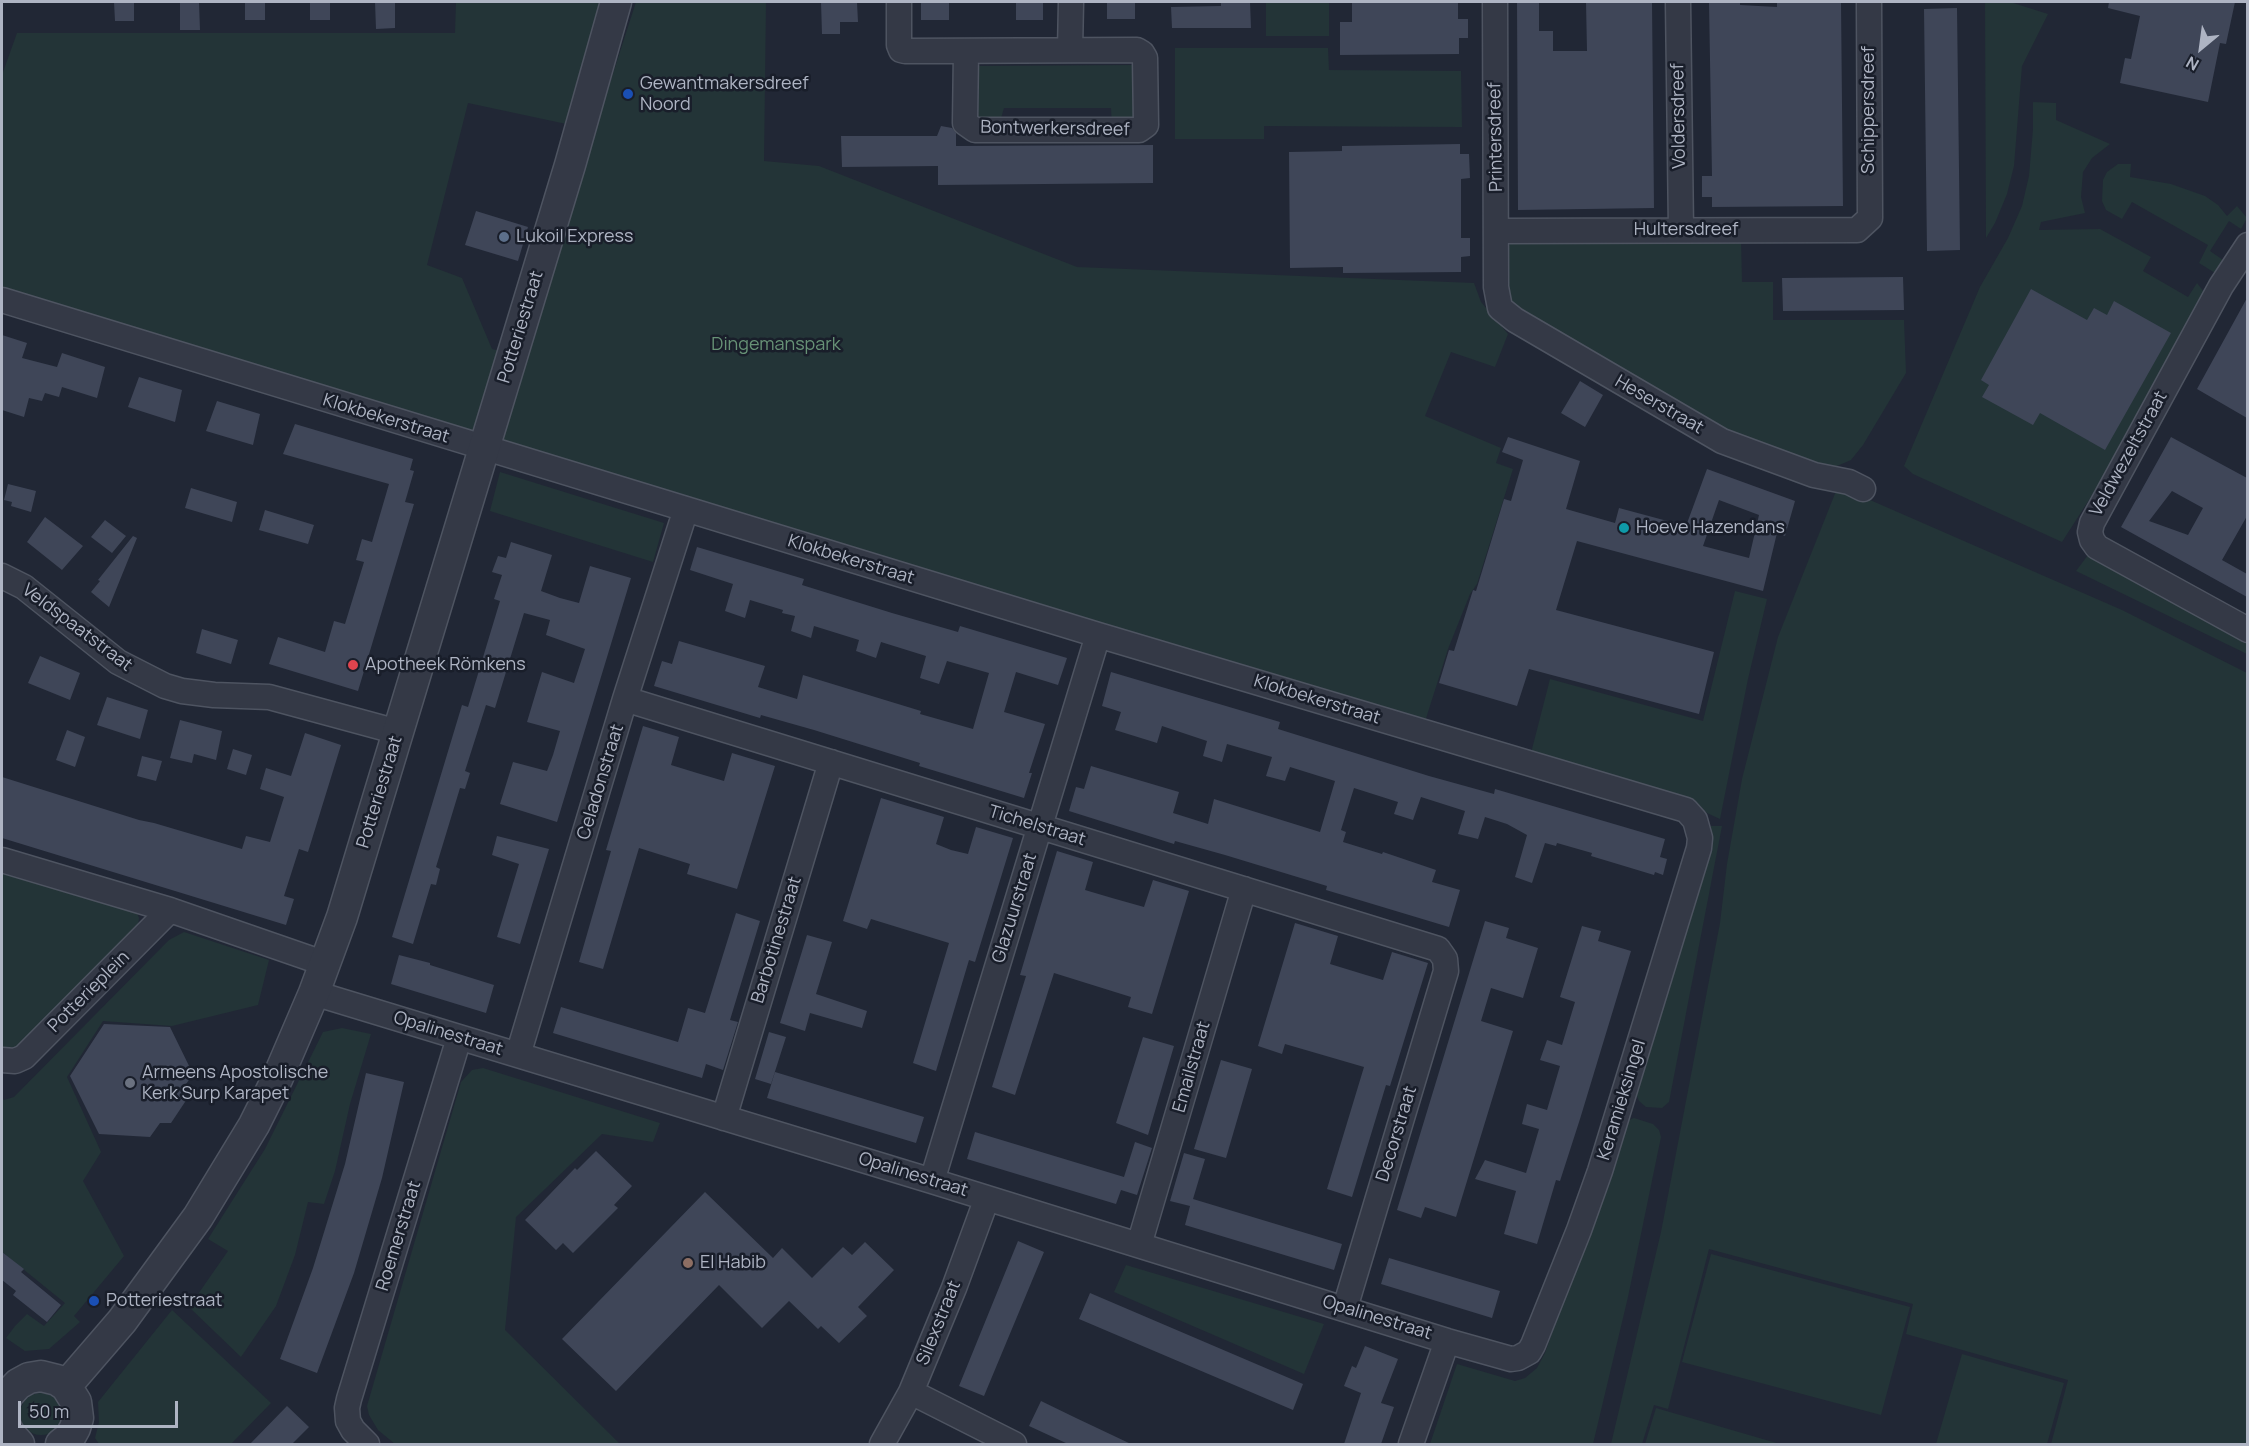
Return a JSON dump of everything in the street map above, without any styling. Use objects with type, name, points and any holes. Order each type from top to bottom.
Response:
[{"type":"street","name":"Potteriestraat","points":[[66,1386],[128,1313],[169,1260],[204,1208],[254,1125],[278,1077],[326,964],[577,142],[616,2]]},
{"type":"street","name":"Bontwerkersdreef","points":[[899,2],[899,45],[901,50],[905,51],[1137,50],[1145,58],[1146,125],[1139,130],[975,130],[965,123],[966,52]]},
{"type":"street","points":[[1070,50],[1071,2]]},
{"type":"street","name":"Printersdreef","points":[[1495,2],[1496,272]]},
{"type":"street","name":"Voldersdreef","points":[[1678,2],[1681,230]]},
{"type":"street","name":"Schippersdreef","points":[[1869,2],[1870,218]]},
{"type":"street","name":"Hultersdreef","points":[[1497,231],[1857,230],[1870,218]]},
{"type":"street","name":"Veldwezeltstraat","points":[[2247,245],[2221,286],[2092,523],[2090,531],[2097,547],[2247,630]]},
{"type":"street","name":"Heserstraat","points":[[1496,272],[1497,299],[1500,308],[1524,326],[1722,441],[1814,475],[1849,482],[1863,489]]},
{"type":"street","name":"Klokbekerstraat","points":[[2,300],[1098,635],[1686,810],[1696,823]]},
{"type":"street","name":"Celadonstraat","points":[[518,1055],[625,699],[686,509]]},
{"type":"street","name":"Veldspaatstraat","points":[[2,576],[24,587],[118,662],[165,686],[182,691],[214,695],[269,697],[398,732]]},
{"type":"street","name":"Glazuurstraat","points":[[932,1181],[1098,635]]},
{"type":"street","name":"Tichelstraat","points":[[625,699],[1438,949],[1445,959]]},
{"type":"street","name":"Barbotinestraat","points":[[724,1118],[831,762]]},
{"type":"street","name":"Keramieksingel","points":[[1511,1359],[1529,1352],[1533,1345],[1600,1171],[1699,848],[1700,838],[1696,823]]},
{"type":"street","points":[[2,860],[170,910],[326,964]]},
{"type":"street","name":"Emailstraat","points":[[1139,1245],[1244,889]]},
{"type":"street","name":"Potterieplein","points":[[2,1060],[15,1061],[24,1057],[170,910]]},
{"type":"street","name":"Decorstraat","points":[[1345,1308],[1446,971],[1445,959]]},
{"type":"street","name":"Opalinestraat","points":[[314,993],[1511,1359]]},
{"type":"street","name":"Roemerstraat","points":[[356,1441],[347,1418],[349,1399],[459,1038]]},
{"type":"street","name":"Silexstraat","points":[[882,1444],[911,1392],[954,1288],[987,1198]]},
{"type":"street","points":[[1412,1444],[1447,1341]]},
{"type":"street","points":[[14,1443],[6,1428],[3,1415],[7,1383],[41,1376],[57,1380],[66,1386],[75,1398],[78,1418],[73,1433],[63,1444]]},
{"type":"street","points":[[911,1392],[1014,1444]]},
{"type":"green space","name":"Dingemanspark","points":[[456,2],[604,2],[571,125],[468,103],[427,265],[462,278],[492,349],[522,356],[636,2],[766,2],[764,161],[819,166],[1077,267],[1474,283],[1481,302],[1508,334],[1495,367],[1451,352],[1425,416],[1501,448],[1496,463],[1513,469],[1477,584],[1470,594],[1448,649],[1422,731],[2,300],[2,75],[17,33],[455,33]]},
{"type":"green space","points":[[1266,2],[1329,2],[1329,36],[1266,36]]},
{"type":"green space","points":[[1985,2],[2010,2],[2048,14],[2022,66],[2014,166],[2007,194],[1986,238]]},
{"type":"green space","points":[[1175,48],[1328,48],[1329,70],[1461,71],[1462,127],[1264,126],[1264,139],[1175,139]]},
{"type":"green space","points":[[1134,65],[1133,125],[1112,126],[1111,108],[1004,108],[999,125],[978,124],[979,66]]},
{"type":"green space","points":[[2033,102],[2056,103],[2056,120],[2110,144],[2092,158],[2083,172],[2081,197],[2085,213],[2041,222],[2039,230],[2100,229],[2151,257],[2143,271],[2188,297],[2197,283],[2204,292],[2126,442],[2062,542],[1913,474],[1904,466],[1980,287],[2008,238],[2022,206],[2029,176]]},
{"type":"green space","points":[[2118,164],[2131,164],[2130,177],[2171,184],[2205,196],[2218,205],[2227,216],[2237,206],[2247,218],[2241,229],[2229,221],[2210,251],[2223,260],[2215,273],[2199,263],[2208,245],[2132,202],[2122,219],[2106,210],[2102,201],[2103,180],[2107,172]]},
{"type":"green space","points":[[1741,238],[1742,282],[1773,282],[1773,320],[1904,320],[1906,373],[1863,445],[1851,460],[1837,466],[1822,468],[1727,435],[1516,316],[1507,295],[1507,251],[1516,239]]},
{"type":"green space","points":[[500,472],[664,523],[653,562],[490,511]]},
{"type":"green space","points":[[1838,486],[2122,610],[2247,673],[2247,1444],[2051,1444],[2068,1380],[1906,1334],[1913,1304],[1709,1249],[1668,1409],[1654,1405],[1642,1444],[1611,1444],[1661,1232],[1720,923],[1727,864],[1742,779],[1778,637]]},
{"type":"green space","points":[[2088,555],[2247,643],[2247,654],[2076,571]]},
{"type":"green space","points":[[1735,591],[1767,599],[1748,679],[1720,819],[1707,813],[1697,803],[1531,753],[1550,679],[1703,721]]},
{"type":"green space","points":[[1711,826],[1722,826],[1669,1102],[1662,1108],[1646,1107],[1639,1101],[1635,1091],[1711,840]]},
{"type":"green space","points":[[2,866],[136,911],[139,918],[138,925],[22,1045],[11,1048],[2,1048]]},
{"type":"green space","points":[[184,932],[269,960],[258,1005],[172,1026],[103,1021],[67,1077],[101,1152],[83,1181],[124,1256],[74,1316],[80,1322],[49,1349],[25,1351],[6,1338],[15,1326],[27,1314],[44,1326],[65,1303],[2,1252],[2,1098],[4,1100],[14,1097],[169,940]]},
{"type":"green space","points":[[342,1028],[371,1034],[350,1104],[335,1171],[324,1204],[308,1202],[295,1255],[276,1306],[241,1357],[189,1307],[228,1251],[208,1239],[265,1149],[323,1032]]},
{"type":"green space","points":[[483,1068],[660,1123],[653,1142],[602,1134],[516,1217],[505,1330],[620,1444],[395,1444],[378,1430],[369,1415],[367,1406],[461,1082],[472,1070]]},
{"type":"green space","points":[[1634,1118],[1653,1124],[1659,1130],[1661,1137],[1628,1297],[1593,1444],[1430,1444],[1457,1364],[1515,1381],[1525,1378],[1537,1368],[1545,1353],[1626,1121]]},
{"type":"green space","points":[[1711,1254],[1910,1307],[1881,1415],[1682,1362]]},
{"type":"green space","points":[[1126,1265],[1324,1324],[1304,1374],[1114,1292]]},
{"type":"green space","points":[[172,1310],[271,1403],[231,1444],[99,1444],[95,1438],[99,1422],[98,1402]]},
{"type":"green space","points":[[1962,1354],[2064,1383],[2047,1444],[1936,1444]]},
{"type":"green space","points":[[41,1393],[56,1399],[62,1414],[56,1429],[41,1435],[26,1429],[20,1414],[26,1399]]},
{"type":"green space","points":[[1656,1408],[1780,1444],[1645,1444]]},
{"type":"building","points":[[114,2],[134,2],[134,21],[115,21]]},
{"type":"building","points":[[180,2],[199,2],[200,30],[180,30]]},
{"type":"building","points":[[245,2],[265,2],[265,20],[245,20]]},
{"type":"building","points":[[310,2],[330,2],[330,20],[310,20]]},
{"type":"building","points":[[375,2],[395,2],[395,28],[376,29]]},
{"type":"building","points":[[821,2],[857,2],[858,22],[840,22],[840,34],[822,34]]},
{"type":"building","points":[[921,2],[949,2],[949,20],[921,20]]},
{"type":"building","points":[[1016,2],[1043,2],[1043,20],[1016,20]]},
{"type":"building","points":[[1107,2],[1135,2],[1135,19],[1107,19]]},
{"type":"building","points":[[1221,2],[1250,2],[1251,28],[1172,28],[1171,7],[1221,6]]},
{"type":"building","points":[[1352,2],[1458,2],[1458,19],[1468,19],[1468,38],[1459,38],[1459,54],[1340,55],[1340,22],[1352,22]]},
{"type":"building","points":[[1517,2],[1539,2],[1539,31],[1553,31],[1553,51],[1587,51],[1586,2],[1652,2],[1654,208],[1518,210]]},
{"type":"building","points":[[1709,2],[1740,2],[1740,5],[1777,7],[1777,2],[1841,2],[1843,206],[1712,207],[1712,197],[1702,197],[1702,176],[1712,176]]},
{"type":"building","points":[[2109,2],[2235,2],[2226,44],[2220,43],[2208,102],[2120,83],[2125,58],[2131,59],[2140,16],[2108,8]]},
{"type":"building","points":[[1957,8],[1960,250],[1927,251],[1924,9]]},
{"type":"building","points":[[941,126],[952,128],[956,133],[956,146],[1153,145],[1153,183],[938,185],[938,166],[842,167],[841,136],[937,136]]},
{"type":"building","points":[[1460,144],[1460,154],[1469,154],[1470,178],[1461,179],[1461,238],[1470,238],[1470,256],[1461,257],[1461,272],[1343,273],[1343,267],[1290,268],[1289,152],[1342,151],[1342,146]]},
{"type":"building","points":[[476,211],[528,227],[518,261],[465,245]]},
{"type":"building","points":[[1903,277],[1904,310],[1783,311],[1782,278]]},
{"type":"building","points":[[2031,289],[2087,320],[2094,308],[2107,315],[2114,301],[2171,333],[2105,450],[2040,413],[2033,425],[1982,397],[1989,385],[1981,380]]},
{"type":"building","points":[[2247,298],[2247,418],[2197,389]]},
{"type":"building","points":[[2,335],[27,343],[22,358],[57,367],[62,353],[105,367],[97,398],[62,387],[59,397],[45,393],[42,401],[29,398],[24,417],[2,410]]},
{"type":"building","points":[[139,377],[182,390],[175,422],[128,407]]},
{"type":"building","points":[[1580,381],[1603,395],[1585,427],[1561,413]]},
{"type":"building","points":[[217,401],[260,414],[253,445],[206,431]]},
{"type":"building","points":[[295,424],[413,459],[410,470],[414,471],[405,502],[414,504],[358,691],[269,664],[278,637],[325,652],[334,621],[345,624],[364,562],[356,560],[362,539],[372,542],[389,484],[283,454]]},
{"type":"building","points":[[1508,437],[1580,461],[1566,509],[1615,523],[1619,508],[1686,526],[1707,469],[1795,501],[1785,536],[1777,533],[1763,591],[1577,541],[1556,610],[1714,652],[1699,714],[1529,669],[1517,706],[1439,683],[1449,650],[1454,651],[1473,590],[1476,591],[1504,499],[1511,501],[1523,460],[1502,452]],"holes":[[[1719,500],[1759,515],[1749,558],[1703,546]]]},
{"type":"building","points":[[2171,437],[2247,478],[2247,516],[2222,560],[2247,574],[2247,597],[2121,527]],"holes":[[[2172,491],[2203,508],[2188,535],[2149,521]]]},
{"type":"building","points":[[8,484],[36,491],[31,512],[11,506],[12,502],[4,500]]},
{"type":"building","points":[[191,488],[237,502],[232,522],[185,508]]},
{"type":"building","points":[[265,510],[314,525],[308,544],[259,530]]},
{"type":"building","points":[[45,517],[83,546],[62,570],[27,542]]},
{"type":"building","points":[[105,520],[126,536],[112,553],[91,537]]},
{"type":"building","points":[[133,536],[137,538],[109,607],[91,592]]},
{"type":"building","points":[[511,542],[552,555],[541,591],[560,598],[579,603],[590,566],[631,578],[557,822],[500,804],[513,762],[547,771],[553,755],[560,731],[527,722],[542,672],[574,683],[585,649],[546,635],[550,620],[524,613],[495,708],[486,705],[465,771],[470,773],[465,789],[460,788],[436,867],[440,869],[436,885],[431,884],[413,944],[392,937],[462,705],[468,707],[500,601],[494,599],[502,575],[492,572],[498,556],[506,558]]},
{"type":"building","points":[[697,547],[804,579],[802,585],[892,613],[958,632],[960,626],[1067,658],[1058,685],[1016,672],[1004,712],[1045,724],[1029,773],[1032,773],[1024,798],[919,766],[920,763],[814,730],[761,715],[760,718],[654,686],[662,661],[672,664],[679,641],[765,666],[758,687],[797,699],[803,675],[973,729],[989,673],[947,661],[939,684],[920,678],[926,656],[881,642],[876,658],[856,651],[859,640],[814,626],[811,638],[791,631],[795,616],[750,600],[745,618],[725,611],[733,584],[690,570]]},
{"type":"building","points":[[202,629],[238,640],[231,664],[196,653]]},
{"type":"building","points":[[40,656],[80,673],[70,700],[28,683]]},
{"type":"building","points":[[1111,672],[1280,722],[1278,729],[1429,776],[1494,794],[1495,789],[1665,839],[1660,857],[1667,859],[1663,875],[1655,872],[1654,875],[1591,856],[1592,853],[1557,843],[1556,846],[1545,843],[1532,883],[1515,877],[1527,835],[1507,824],[1485,817],[1478,839],[1458,834],[1465,811],[1421,797],[1413,820],[1394,814],[1398,802],[1354,788],[1341,830],[1346,832],[1343,842],[1382,854],[1383,852],[1436,870],[1432,882],[1460,890],[1449,927],[1326,890],[1327,886],[1175,841],[1174,844],[1069,811],[1076,787],[1084,789],[1091,766],[1179,792],[1173,813],[1208,824],[1214,799],[1320,832],[1335,781],[1290,767],[1285,781],[1266,776],[1272,757],[1227,744],[1222,762],[1203,756],[1207,741],[1162,726],[1157,743],[1115,730],[1121,712],[1102,706]]},
{"type":"building","points":[[107,697],[148,710],[140,739],[97,725]]},
{"type":"building","points":[[180,720],[222,731],[216,760],[194,754],[192,763],[170,758]]},
{"type":"building","points":[[643,726],[679,737],[671,765],[697,773],[724,781],[732,753],[775,766],[737,889],[687,874],[690,864],[639,848],[603,969],[579,962],[611,851],[606,850]]},
{"type":"building","points":[[67,730],[85,737],[75,767],[56,760]]},
{"type":"building","points":[[305,733],[341,745],[308,852],[299,849],[284,896],[294,899],[286,925],[2,838],[2,777],[139,820],[242,849],[246,836],[270,842],[284,797],[260,789],[266,768],[291,776]]},
{"type":"building","points":[[233,749],[252,755],[246,775],[227,769]]},
{"type":"building","points":[[142,756],[162,761],[156,781],[137,776]]},
{"type":"building","points":[[881,798],[944,817],[936,844],[951,850],[968,854],[976,827],[1013,838],[975,962],[969,960],[936,1071],[913,1063],[949,943],[871,919],[867,929],[843,921]]},
{"type":"building","points":[[497,836],[549,849],[520,944],[497,937],[519,864],[492,855]]},
{"type":"building","points":[[1057,851],[1093,862],[1085,890],[1144,907],[1153,880],[1189,891],[1152,1014],[1128,1007],[1131,997],[1054,973],[1015,1095],[992,1087],[1026,976],[1020,975]]},
{"type":"building","points":[[736,913],[760,921],[730,1020],[738,1022],[723,1070],[706,1064],[702,1078],[553,1033],[561,1007],[678,1042],[688,1008],[705,1013]]},
{"type":"building","points":[[1485,921],[1509,928],[1506,938],[1538,948],[1523,998],[1491,988],[1481,1021],[1513,1031],[1456,1217],[1425,1207],[1421,1218],[1397,1210]]},
{"type":"building","points":[[1295,923],[1338,936],[1330,964],[1366,975],[1383,980],[1392,952],[1428,963],[1390,1086],[1386,1085],[1352,1197],[1327,1189],[1364,1067],[1285,1044],[1282,1054],[1258,1046]]},
{"type":"building","points":[[1582,926],[1601,931],[1598,941],[1631,951],[1580,1119],[1560,1181],[1556,1180],[1537,1244],[1504,1234],[1516,1191],[1475,1179],[1485,1160],[1526,1173],[1539,1129],[1522,1124],[1527,1104],[1547,1110],[1560,1066],[1540,1060],[1547,1040],[1562,1045],[1575,1002],[1560,997]]},
{"type":"building","points":[[807,935],[832,942],[816,994],[867,1011],[862,1028],[810,1013],[805,1031],[780,1023]]},
{"type":"building","points":[[399,955],[494,985],[486,1013],[391,984]]},
{"type":"building","name":"Armeens Apostolische Kerk Surp Karapet","points":[[104,1024],[170,1027],[193,1074],[182,1090],[187,1099],[171,1123],[160,1123],[150,1137],[99,1134],[70,1076]]},
{"type":"building","points":[[769,1032],[786,1037],[771,1084],[755,1079]]},
{"type":"building","points":[[1143,1037],[1174,1046],[1148,1135],[1116,1123]]},
{"type":"building","points":[[1221,1060],[1252,1069],[1226,1158],[1194,1149]]},
{"type":"building","points":[[775,1072],[924,1117],[916,1143],[767,1098]]},
{"type":"building","points":[[366,1073],[404,1082],[382,1178],[354,1273],[317,1373],[280,1359],[313,1268],[345,1164]]},
{"type":"building","points":[[975,1132],[1124,1177],[1135,1142],[1152,1148],[1137,1195],[1121,1190],[1116,1204],[967,1159]]},
{"type":"building","points":[[596,1151],[632,1186],[614,1205],[618,1208],[573,1253],[563,1243],[556,1250],[525,1220],[575,1168],[577,1170]]},
{"type":"building","points":[[1184,1153],[1205,1159],[1193,1199],[1342,1244],[1334,1270],[1185,1225],[1190,1206],[1170,1201]]},
{"type":"building","points":[[705,1192],[773,1258],[782,1248],[812,1278],[843,1247],[852,1255],[865,1242],[894,1270],[858,1307],[867,1316],[839,1343],[821,1326],[818,1329],[789,1301],[762,1328],[719,1285],[616,1391],[562,1339]]},
{"type":"building","points":[[1018,1241],[1044,1252],[984,1396],[959,1386]]},
{"type":"building","points":[[2,1252],[24,1269],[21,1272],[61,1305],[47,1322],[13,1295],[16,1291],[2,1280]]},
{"type":"building","points":[[1389,1258],[1500,1291],[1492,1318],[1381,1284]]},
{"type":"building","points":[[1090,1293],[1303,1384],[1293,1410],[1079,1319]]},
{"type":"building","points":[[1365,1346],[1398,1359],[1381,1403],[1394,1407],[1381,1444],[1344,1444],[1361,1393],[1344,1386],[1352,1366],[1356,1368]]},
{"type":"building","points":[[1041,1401],[1131,1444],[1068,1444],[1029,1426]]},
{"type":"building","points":[[287,1406],[309,1427],[292,1444],[250,1444]]},
{"type":"place","name":"Gewantmakersdreef Noord","points":[[628,94]]},
{"type":"place","name":"Lukoil Express","points":[[504,237]]},
{"type":"place","name":"Hoeve Hazendans","points":[[1624,528]]},
{"type":"place","name":"Apotheek Römkens","points":[[353,665]]},
{"type":"place","name":"Armeens Apostolische Kerk Surp Karapet","points":[[130,1083]]},
{"type":"place","name":"El Habib","points":[[688,1263]]},
{"type":"place","name":"Potteriestraat","points":[[94,1301]]}]
